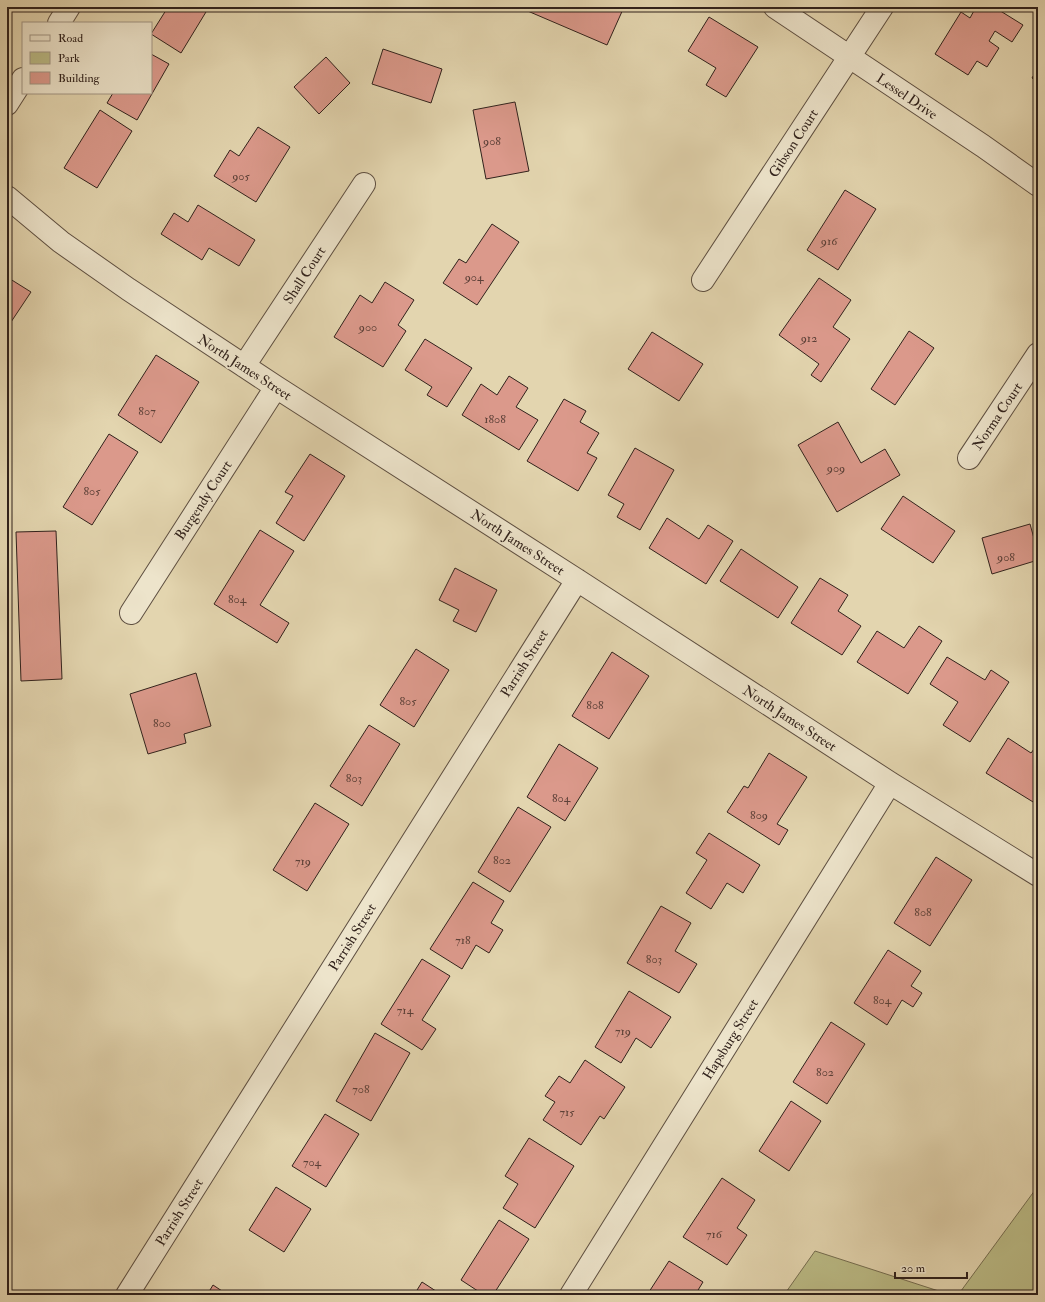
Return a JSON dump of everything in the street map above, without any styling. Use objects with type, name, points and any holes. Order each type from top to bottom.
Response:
[{"type":"street","points":[[60,22],[69,7]]},
{"type":"street","name":"Lessel Drive","points":[[775,7],[1038,185]]},
{"type":"street","name":"Gibson Court","points":[[703,280],[882,7]]},
{"type":"street","points":[[7,104],[22,81]]},
{"type":"street","name":"Shall Court","points":[[244,366],[364,184]]},
{"type":"street","name":"North James Street","points":[[7,196],[61,242],[128,289],[244,366],[890,783],[1038,875]]},
{"type":"street","name":"Norma Court","points":[[969,458],[1038,354]]},
{"type":"street","name":"Burgendy Court","points":[[131,613],[276,387]]},
{"type":"street","name":"Parrish Street","points":[[127,1295],[577,580]]},
{"type":"street","name":"Hapsburg Street","points":[[571,1295],[890,783]]},
{"type":"green space","points":[[1038,1186],[1038,1295],[958,1295]]},
{"type":"green space","points":[[815,1251],[951,1295],[784,1295]]},
{"type":"building","points":[[168,7],[209,7],[181,53],[152,35]]},
{"type":"building","points":[[524,7],[624,7],[607,45],[523,9]]},
{"type":"building","points":[[976,7],[994,7],[1023,25],[1012,42],[995,31],[989,41],[999,48],[987,67],[977,61],[968,75],[935,54],[961,12],[970,18]]},
{"type":"building","points":[[709,17],[758,47],[726,97],[706,85],[716,68],[688,51]]},
{"type":"building","points":[[383,49],[442,69],[431,103],[372,84]]},
{"type":"building","points":[[152,55],[169,64],[152,94]]},
{"type":"building","points":[[326,57],[350,83],[319,114],[294,87]]},
{"type":"building","points":[[1038,68],[1038,82],[1032,78]]},
{"type":"building","points":[[112,94],[152,94],[137,120],[107,103]]},
{"type":"building","points":[[515,102],[529,171],[486,179],[473,110]]},
{"type":"building","points":[[100,110],[132,131],[97,188],[64,168]]},
{"type":"building","points":[[258,127],[290,147],[256,202],[214,176],[230,150],[239,156]]},
{"type":"building","points":[[845,190],[876,209],[838,270],[807,250]]},
{"type":"building","points":[[198,205],[255,240],[239,266],[209,248],[202,260],[161,234],[174,213],[188,222]]},
{"type":"building","points":[[492,224],[519,242],[477,305],[443,283],[459,259],[466,263]]},
{"type":"building","points":[[7,277],[31,292],[7,328]]},
{"type":"building","points":[[819,278],[851,300],[833,327],[850,339],[821,382],[811,375],[819,364],[779,335]]},
{"type":"building","points":[[385,282],[414,300],[398,325],[406,331],[383,367],[334,337],[360,295],[372,303]]},
{"type":"building","points":[[909,331],[934,348],[895,405],[871,389]]},
{"type":"building","points":[[652,332],[703,364],[679,401],[628,369]]},
{"type":"building","points":[[425,339],[472,368],[447,407],[427,395],[432,387],[405,370]]},
{"type":"building","points":[[156,355],[199,382],[161,443],[118,415]]},
{"type":"building","points":[[509,376],[528,388],[516,407],[538,420],[519,450],[462,415],[481,384],[497,395]]},
{"type":"building","points":[[564,399],[586,411],[580,422],[599,433],[587,453],[597,458],[578,491],[527,461]]},
{"type":"building","points":[[838,422],[861,463],[885,449],[900,475],[837,512],[798,445]]},
{"type":"building","points":[[109,434],[138,452],[92,525],[63,507]]},
{"type":"building","points":[[635,448],[674,470],[640,530],[617,517],[624,504],[608,495]]},
{"type":"building","points":[[310,454],[345,476],[304,541],[276,523],[293,496],[285,492]]},
{"type":"building","points":[[903,496],[955,531],[933,563],[881,529]]},
{"type":"building","points":[[667,518],[699,539],[708,525],[733,541],[706,584],[649,548]]},
{"type":"building","points":[[1030,524],[1038,553],[1038,560],[992,574],[982,538]]},
{"type":"building","points":[[260,530],[294,551],[260,605],[289,623],[277,643],[214,604]]},
{"type":"building","points":[[56,531],[62,679],[21,681],[16,532]]},
{"type":"building","points":[[741,549],[798,587],[778,618],[720,581]]},
{"type":"building","points":[[455,568],[497,590],[476,632],[453,621],[459,610],[439,600]]},
{"type":"building","points":[[820,578],[848,595],[838,611],[861,626],[842,655],[791,623]]},
{"type":"building","points":[[919,626],[942,641],[908,694],[857,662],[877,631],[904,648]]},
{"type":"building","points":[[416,649],[449,670],[414,727],[380,705]]},
{"type":"building","points":[[612,652],[649,676],[609,739],[572,716]]},
{"type":"building","points":[[947,657],[985,680],[991,670],[1009,682],[970,742],[943,725],[958,702],[930,684]]},
{"type":"building","points":[[196,673],[211,726],[184,734],[186,743],[148,754],[130,694]]},
{"type":"building","points":[[369,725],[400,744],[362,806],[330,786]]},
{"type":"building","points":[[1008,738],[1031,753],[1038,744],[1038,805],[986,773]]},
{"type":"building","points":[[559,744],[598,768],[565,821],[527,797]]},
{"type":"building","points":[[769,753],[807,777],[777,824],[788,830],[779,845],[727,812],[744,786],[748,788]]},
{"type":"building","points":[[315,803],[349,824],[307,891],[273,870]]},
{"type":"building","points":[[518,807],[551,827],[510,892],[478,872]]},
{"type":"building","points":[[709,833],[760,865],[743,893],[727,883],[711,909],[686,893],[707,860],[696,853]]},
{"type":"building","points":[[936,857],[972,880],[930,946],[894,923]]},
{"type":"building","points":[[473,882],[504,901],[491,923],[503,930],[489,953],[476,945],[462,969],[430,949]]},
{"type":"building","points":[[661,906],[691,923],[675,951],[697,964],[679,993],[627,963]]},
{"type":"building","points":[[888,950],[921,971],[911,986],[922,993],[913,1007],[902,1000],[887,1025],[854,1003]]},
{"type":"building","points":[[422,959],[450,976],[422,1020],[436,1029],[422,1050],[381,1024]]},
{"type":"building","points":[[629,991],[671,1017],[651,1048],[636,1038],[621,1063],[595,1047]]},
{"type":"building","points":[[831,1022],[865,1044],[827,1104],[793,1082]]},
{"type":"building","points":[[375,1033],[410,1053],[371,1121],[336,1101]]},
{"type":"building","points":[[585,1060],[625,1087],[604,1119],[600,1116],[581,1145],[543,1120],[555,1102],[545,1096],[559,1076],[570,1083]]},
{"type":"building","points":[[791,1101],[821,1121],[789,1171],[759,1151]]},
{"type":"building","points":[[325,1114],[359,1134],[326,1187],[292,1166]]},
{"type":"building","points":[[529,1138],[574,1166],[535,1228],[503,1208],[518,1184],[505,1176]]},
{"type":"building","points":[[722,1178],[755,1200],[737,1228],[747,1235],[727,1265],[683,1237]]},
{"type":"building","points":[[276,1187],[311,1209],[284,1252],[249,1230]]},
{"type":"building","points":[[499,1220],[529,1239],[493,1295],[484,1295],[461,1280]]},
{"type":"building","points":[[669,1261],[703,1282],[695,1295],[647,1295]]},
{"type":"building","points":[[422,1282],[442,1295],[414,1295]]},
{"type":"building","points":[[213,1285],[228,1295],[207,1295]]}]
